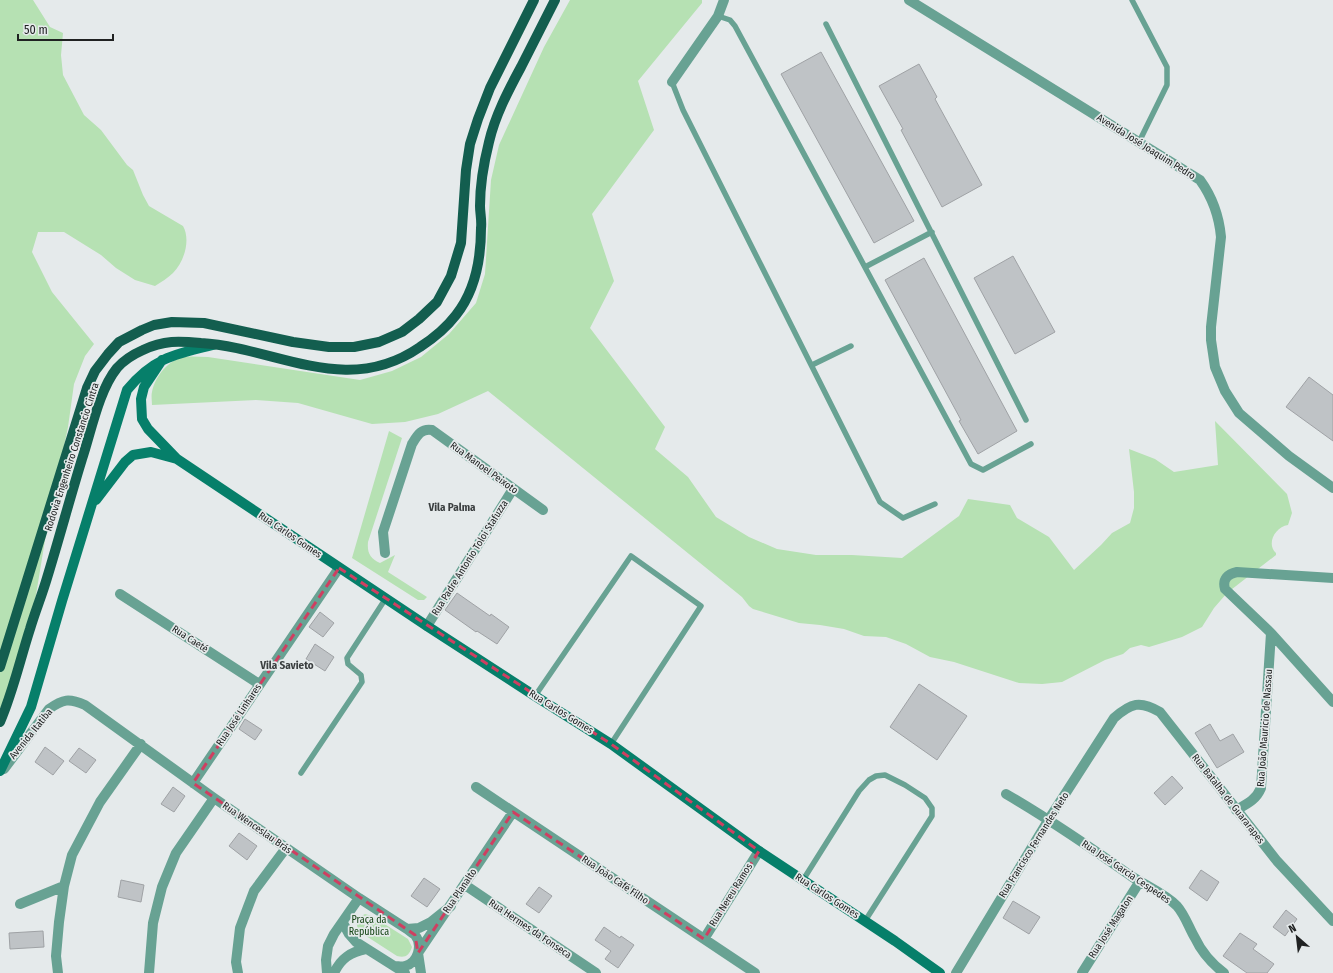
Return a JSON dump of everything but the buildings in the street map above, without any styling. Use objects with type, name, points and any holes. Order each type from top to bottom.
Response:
[{"type":"main road","name":"Rodovia Engenheiro Constancio Cintra","points":[[0,667],[87,388],[95,371],[108,354],[120,342],[154,325],[172,322],[204,323],[293,342],[329,347],[354,348],[379,342],[402,332],[437,302],[451,276],[462,243],[466,170],[470,144],[478,119],[490,88],[534,0]]},
{"type":"main road","name":"Rodovia Engenheiro Constancio Cintra","points":[[0,722],[17,675],[30,627],[100,402],[109,381],[118,367],[132,355],[155,344],[172,341],[218,344],[290,362],[330,369],[362,370],[390,364],[409,355],[438,335],[458,313],[470,289],[477,266],[481,227],[480,206],[484,168],[489,141],[497,117],[510,88],[555,0]]},
{"type":"main road","points":[[0,772],[31,707],[127,390],[137,377],[148,368],[162,360],[178,354],[218,344]]},
{"type":"main road","points":[[162,360],[144,387],[141,399],[142,419],[148,429],[177,459]]},
{"type":"main road","points":[[92,504],[125,462],[134,455],[141,452],[151,452],[177,459]]},
{"type":"main road","name":"Rua Carlos Gomes","points":[[177,459],[427,626],[611,744],[759,851],[865,921],[940,973]]},
{"type":"street","points":[[672,82],[718,16],[724,0]]},
{"type":"street","name":"Avenida José Joaquim Pedro","points":[[909,0],[1200,180],[1211,197],[1218,216],[1221,237],[1211,326],[1215,367],[1225,392],[1239,413],[1289,456],[1333,488]]},
{"type":"street","name":"Rua Manoel Peixoto","points":[[385,553],[383,532],[412,444],[417,435],[427,429],[432,430],[543,510]]},
{"type":"street","name":"Rua Padre Antonio Toloi Stafuzza","points":[[427,626],[513,489]]},
{"type":"street","name":"Rua José Linhares","points":[[193,783],[339,568]]},
{"type":"street","points":[[1333,578],[1237,572],[1230,574],[1223,583],[1225,588],[1272,633],[1333,702]]},
{"type":"street","name":"Rua Caeté","points":[[120,594],[260,684]]},
{"type":"street","name":"Rua João Mauricio de Nassau","points":[[1236,810],[1258,796],[1261,788],[1272,633]]},
{"type":"street","name":"Avenida Itatiba","points":[[0,772],[49,709],[57,703],[65,700]]},
{"type":"street","name":"Rua Wenceslau Brás","points":[[65,700],[75,701],[85,705],[214,798],[359,898],[407,929],[415,935],[417,939],[419,944],[418,954]]},
{"type":"street","name":"Rua Batalha de Guararapes","points":[[1114,718],[1125,708],[1137,704],[1149,706],[1160,712],[1277,861],[1333,921]]},
{"type":"street","name":"Rua Francisco Fernandes Neto","points":[[956,973],[1049,819],[1114,718]]},
{"type":"street","points":[[58,973],[56,956],[64,886],[72,855],[100,802],[141,744]]},
{"type":"street","name":"Rua João Café Filho","points":[[476,787],[755,973]]},
{"type":"street","name":"Rua José Garcia Cespedes","points":[[1006,794],[1049,819],[1167,898],[1177,907],[1185,918],[1203,952],[1212,964],[1224,973]]},
{"type":"street","points":[[149,973],[153,923],[162,887],[176,853],[214,798]]},
{"type":"street","name":"Rua Planalto","points":[[395,966],[404,966],[413,962],[513,812]]},
{"type":"street","points":[[238,973],[236,962],[240,928],[254,891],[286,848]]},
{"type":"street","name":"Rua Nereu Ramos","points":[[704,939],[759,851]]},
{"type":"street","name":"Rua José Magaton","points":[[1082,973],[1140,881]]},
{"type":"street","name":"Rua Hermes da Fonseca","points":[[465,885],[596,973]]},
{"type":"street","points":[[20,904],[64,886]]},
{"type":"street","points":[[327,973],[326,960],[328,946],[334,934],[359,898]]},
{"type":"street","points":[[407,929],[420,928],[431,922],[451,906]]},
{"type":"street","points":[[343,923],[349,934],[356,942],[405,973]]},
{"type":"street","points":[[334,973],[338,965],[345,957],[355,951],[366,949]]},
{"type":"street","points":[[418,954],[422,973]]},
{"type":"lane","points":[[1132,0],[1167,66],[1166,85],[1139,142]]},
{"type":"lane","points":[[718,16],[730,20],[735,26],[971,464],[983,470],[1031,444]]},
{"type":"lane","points":[[826,24],[1026,420]]},
{"type":"lane","points":[[672,82],[686,117],[880,502],[903,518],[935,504]]},
{"type":"lane","points":[[865,267],[932,232]]},
{"type":"lane","points":[[812,366],[851,346]]},
{"type":"lane","points":[[535,696],[631,556],[702,606],[611,744]]},
{"type":"lane","points":[[301,773],[362,682],[360,674],[348,664],[347,658],[386,598]]},
{"type":"lane","points":[[803,880],[859,791],[869,780],[876,776],[884,776],[905,785],[925,798],[932,808],[932,816],[865,921]]},
{"type":"highlighted area","points":[[339,568],[611,744],[759,851],[704,939],[513,812],[418,953],[415,935],[193,783]]},
{"type":"green space","points":[[0,0],[33,0],[50,27],[63,33],[61,55],[63,75],[84,115],[101,130],[127,165],[133,170],[149,206],[183,226],[186,244],[183,257],[177,268],[169,277],[155,286],[135,280],[116,268],[101,255],[64,232],[38,232],[32,252],[52,292],[94,344],[85,356],[74,384],[68,427],[46,534],[36,595],[18,668],[0,709]]},
{"type":"green space","points":[[570,0],[702,0],[702,3],[638,81],[654,130],[592,214],[614,281],[590,328],[665,427],[655,449],[688,477],[716,517],[749,537],[777,549],[816,555],[852,555],[902,558],[959,516],[968,499],[1010,505],[1017,518],[1049,537],[1074,570],[1112,533],[1130,523],[1134,508],[1134,492],[1129,449],[1155,459],[1174,472],[1218,465],[1215,421],[1287,494],[1292,513],[1288,525],[1283,526],[1273,536],[1272,545],[1276,555],[1227,593],[1214,608],[1202,627],[1182,637],[1149,647],[1141,645],[1130,648],[1123,654],[1105,660],[1062,682],[1042,684],[1019,683],[954,662],[930,657],[906,644],[886,637],[864,636],[844,629],[799,623],[753,609],[742,597],[488,391],[438,414],[405,422],[372,424],[298,403],[256,400],[152,405],[152,392],[156,380],[168,365],[179,358],[208,357],[360,380],[392,371],[421,357],[449,334],[476,303],[485,274],[491,180],[499,145],[544,47]]},
{"type":"green space","points":[[389,431],[402,438],[368,542],[368,549],[370,555],[380,563],[395,555],[388,572],[427,597],[424,600],[418,600],[352,558]]},
{"type":"green space","name":"Praça da República","points":[[365,914],[372,916],[408,939],[412,947],[410,952],[402,957],[397,956],[363,934],[358,929],[357,923],[359,918]]},
{"type":"district","name":"Vila Palma","points":[[452,507]]},
{"type":"district","name":"Vila Savieto","points":[[287,665]]}]
